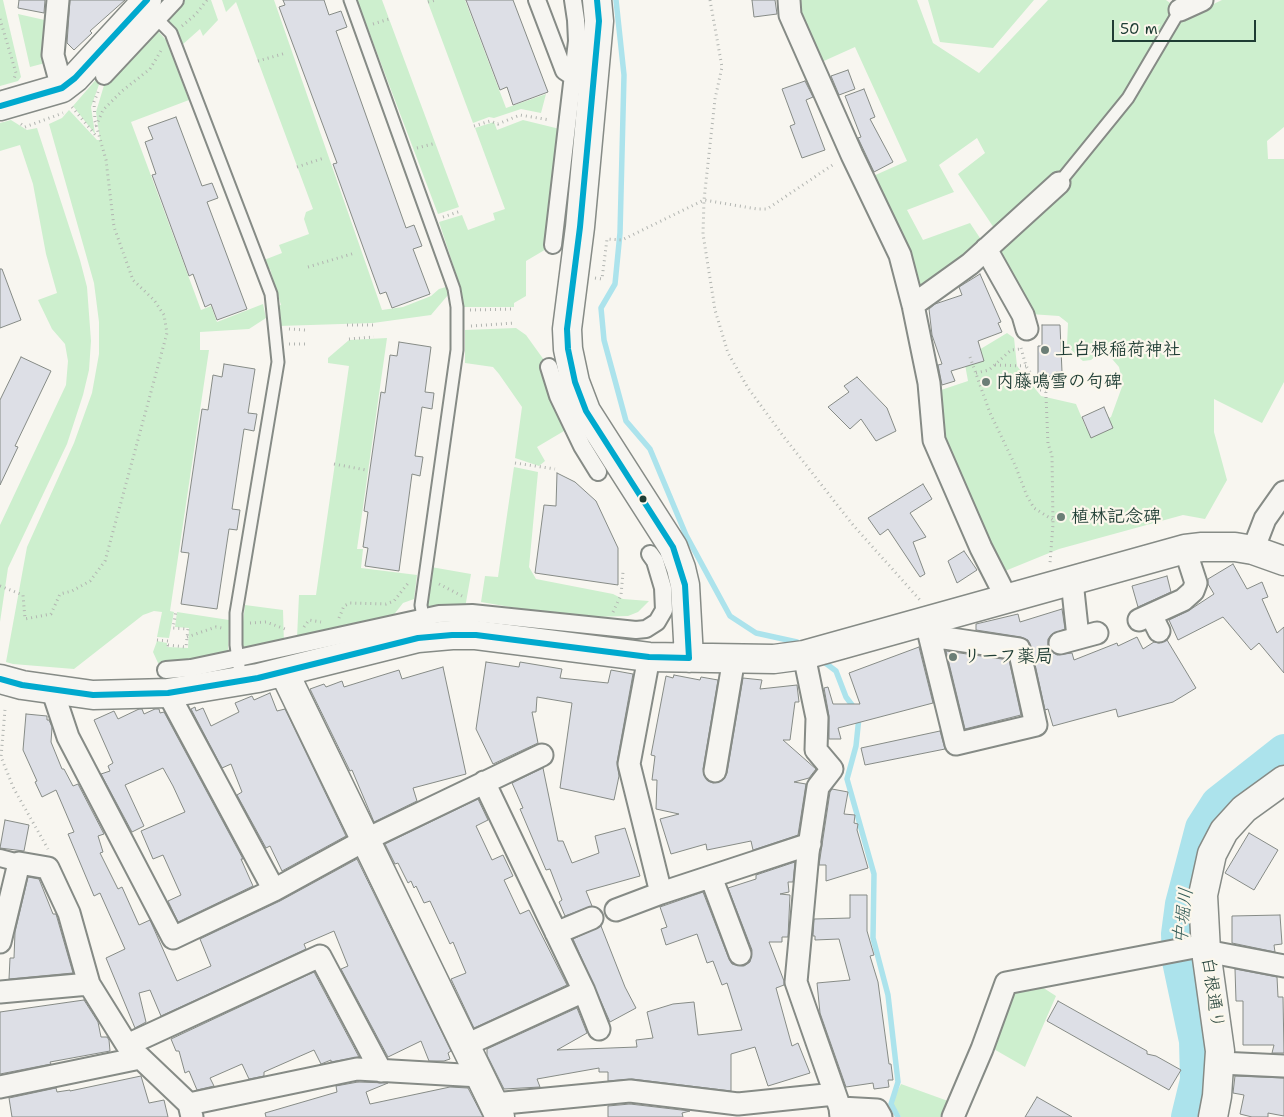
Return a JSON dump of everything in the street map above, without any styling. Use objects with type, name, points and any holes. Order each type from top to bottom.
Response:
[{"type":"street","points":[[58,0],[53,55],[66,96]]},
{"type":"street","points":[[66,96],[79,73],[149,8],[175,0]]},
{"type":"street","points":[[537,0],[564,71],[573,77]]},
{"type":"street","points":[[553,244],[569,122],[577,41],[573,0]]},
{"type":"street","points":[[597,0],[599,22],[580,227],[567,328],[568,349],[575,382],[586,411],[672,547],[681,568],[685,585],[689,658]]},
{"type":"street","points":[[789,0],[790,14],[852,155],[900,255],[913,305],[928,384],[934,440],[981,548],[1007,599]]},
{"type":"street","points":[[1180,10],[1202,0]]},
{"type":"street","points":[[104,76],[149,8]]},
{"type":"street","points":[[10,103],[66,96]]},
{"type":"street","points":[[913,305],[970,264],[1059,183]]},
{"type":"street","points":[[986,249],[1023,315],[1024,339]]},
{"type":"street","points":[[549,367],[558,396],[582,446],[598,472]]},
{"type":"street","points":[[1253,550],[1265,519],[1284,492]]},
{"type":"street","points":[[0,679],[93,695],[240,670],[425,627],[649,657],[774,659],[804,656],[931,626],[1007,599],[1185,550],[1218,546],[1253,550],[1284,561]]},
{"type":"street","points":[[1150,622],[1193,591],[1196,583],[1185,550]]},
{"type":"street","points":[[240,670],[284,672],[472,613],[636,630],[646,629],[657,622],[664,610],[663,588],[655,562],[650,554]]},
{"type":"street","points":[[1072,581],[1078,638]]},
{"type":"street","points":[[931,626],[1019,649],[1036,725],[956,744],[931,626]]},
{"type":"street","points":[[804,656],[817,718],[816,750],[832,769],[818,787],[810,844],[796,982],[839,1106]]},
{"type":"street","points":[[649,657],[629,764],[661,893]]},
{"type":"street","points":[[715,771],[734,658]]},
{"type":"street","points":[[284,672],[367,839],[497,1110],[630,1090],[738,1104],[839,1106],[877,1110],[881,1117]]},
{"type":"street","points":[[167,681],[274,890]]},
{"type":"street","points":[[52,689],[68,737],[173,938],[274,890],[367,839],[542,755]]},
{"type":"street","name":"白根通り","points":[[1213,1117],[1220,1062],[1205,948],[1203,895],[1212,854],[1224,830],[1244,809],[1284,780]]},
{"type":"street","points":[[484,782],[584,992],[599,1028]]},
{"type":"street","points":[[616,910],[661,893],[810,844]]},
{"type":"street","points":[[0,942],[10,861],[48,868],[69,913],[90,984],[133,1052],[191,1110],[357,1069],[480,1076]]},
{"type":"street","points":[[710,877],[740,954]]},
{"type":"street","points":[[556,933],[592,918]]},
{"type":"street","points":[[953,1117],[1006,983],[1205,948],[1284,966]]},
{"type":"street","points":[[0,1087],[133,1052],[320,956],[381,1071]]},
{"type":"street","points":[[0,992],[90,984]]},
{"type":"street","points":[[466,1045],[584,992]]},
{"type":"street","points":[[1220,1062],[1284,1066]]},
{"type":"lane","points":[[350,0],[454,289],[457,350],[420,605],[425,627]]},
{"type":"lane","points":[[149,8],[170,33],[270,294],[278,362],[236,613],[240,670]]},
{"type":"lane","points":[[1059,183],[1128,98],[1180,10]]},
{"type":"path","points":[[96,127],[103,110],[122,91],[150,69],[170,33],[185,24],[207,0]]},
{"type":"path","points":[[428,2],[436,0]]},
{"type":"path","points":[[710,0],[722,67],[715,99],[704,200],[703,234],[715,310],[728,353],[748,388],[784,437],[931,626]]},
{"type":"path","points":[[0,20],[16,73],[10,103]]},
{"type":"path","points":[[258,61],[286,53]]},
{"type":"path","points":[[0,586],[23,595],[25,619],[51,614],[60,594],[72,591],[90,581],[105,561],[167,333],[164,315],[154,300],[133,280],[114,227],[106,160],[98,138],[94,102],[104,76]]},
{"type":"path","points":[[66,96],[98,138]]},
{"type":"path","points":[[474,126],[490,121],[498,124],[520,115],[569,122]]},
{"type":"path","points":[[622,240],[704,200],[766,209],[841,159],[852,155]]},
{"type":"path","points":[[297,167],[324,158]]},
{"type":"path","points":[[308,267],[355,253]]},
{"type":"path","points":[[465,310],[514,309]]},
{"type":"path","points":[[466,326],[515,323]]},
{"type":"path","points":[[347,325],[374,325]]},
{"type":"path","points":[[280,329],[306,330]]},
{"type":"path","points":[[348,339],[374,337]]},
{"type":"path","points":[[976,373],[989,370],[1024,339]]},
{"type":"path","points":[[1024,339],[1026,366],[1032,375],[1046,382]]},
{"type":"path","points":[[282,344],[306,344]]},
{"type":"path","points":[[970,357],[1027,496],[1034,508],[1052,520]]},
{"type":"path","points":[[994,365],[1026,366]]},
{"type":"path","points":[[1045,372],[1048,444],[1052,455],[1050,566]]},
{"type":"path","points":[[1040,390],[1046,390]]},
{"type":"path","points":[[514,463],[555,470]]},
{"type":"path","points":[[334,464],[366,470]]},
{"type":"path","points":[[606,627],[621,595],[624,572]]},
{"type":"path","points":[[157,640],[168,641],[168,645],[186,647],[188,629],[173,628],[176,611]]},
{"type":"path","points":[[4,710],[1,756],[14,789],[51,855]]},
{"type":"green space","points":[[0,0],[3,0],[21,77],[18,81],[0,86]]},
{"type":"green space","points":[[185,0],[211,0],[218,20],[203,36],[200,29],[182,45],[177,29],[168,20]]},
{"type":"green space","points":[[222,0],[274,0],[382,310],[403,307],[431,296],[439,289],[446,287],[448,295],[431,315],[373,323],[279,326],[278,306],[281,305],[270,269],[267,269],[264,260],[282,253],[279,245],[309,234],[304,219],[306,212],[313,209],[236,2],[226,12]]},
{"type":"green space","points":[[357,0],[382,0],[459,207],[438,214]]},
{"type":"green space","points":[[427,0],[465,0],[506,108],[546,94],[541,113],[521,109],[473,123]]},
{"type":"green space","points":[[793,0],[917,0],[933,43],[979,73],[1048,0],[1166,0],[1188,16],[1222,0],[1284,0],[1284,127],[1267,141],[1268,159],[1284,159],[1284,382],[1262,423],[1214,399],[1214,432],[1227,480],[1205,519],[1183,515],[1059,549],[1005,571],[985,546],[937,439],[938,391],[968,381],[964,359],[1007,333],[1014,338],[1017,366],[1041,396],[1076,404],[1086,428],[1111,417],[1123,384],[1119,367],[1107,353],[1098,354],[1091,360],[1083,361],[1067,345],[1068,323],[1059,316],[1030,314],[993,253],[1004,243],[958,174],[985,153],[977,138],[939,165],[954,192],[907,210],[923,240],[970,223],[984,244],[912,290],[871,177],[907,161],[855,47],[815,65]]},
{"type":"green space","points":[[928,0],[1034,0],[993,48],[940,42]]},
{"type":"green space","points":[[18,14],[49,21],[49,62],[30,67]]},
{"type":"green space","points":[[157,30],[166,40],[189,100],[131,122],[201,310],[211,306],[217,322],[263,304],[266,318],[249,329],[200,332],[200,350],[209,350],[170,611],[174,612],[169,638],[157,637],[162,612],[154,611],[143,615],[74,669],[13,664],[6,662],[27,547],[74,443],[92,393],[99,354],[99,322],[94,283],[49,124],[62,118],[69,110],[97,140],[100,140],[96,112],[105,82]]},
{"type":"green space","points":[[99,76],[101,79],[91,107],[95,134],[73,106]]},
{"type":"green space","points":[[11,120],[27,130],[37,128],[87,287],[91,341],[89,370],[67,444],[8,568],[0,622],[0,525],[66,385],[68,361],[65,344],[52,329],[38,300],[57,293],[46,254],[33,184],[20,145],[0,151],[0,123]]},
{"type":"green space","points":[[523,120],[568,131],[553,245],[526,261],[526,296],[514,303],[514,307],[461,307],[460,286],[439,222],[462,215],[468,230],[495,220],[493,213],[505,209],[475,128],[494,122],[497,130]]},
{"type":"green space","points":[[516,328],[526,335],[549,367],[571,441],[564,431],[537,447],[545,461],[539,466],[515,458],[522,407],[499,374],[493,367],[465,363],[465,330]]},
{"type":"green space","points":[[387,338],[357,549],[363,549],[361,568],[417,575],[414,599],[403,603],[392,617],[297,638],[299,595],[316,595],[349,366],[328,363],[328,358],[349,340]]},
{"type":"green space","points":[[514,467],[538,472],[529,567],[536,579],[613,594],[623,599],[649,601],[638,612],[628,616],[594,617],[524,612],[516,608],[481,602],[485,576],[498,577]]},
{"type":"green space","points":[[431,567],[471,574],[465,608],[426,609]]},
{"type":"green space","points":[[245,605],[283,610],[284,645],[243,652],[241,639]]},
{"type":"green space","points":[[177,612],[229,620],[228,655],[190,662],[158,663],[153,652],[157,641],[167,643],[167,647],[188,648],[189,628],[175,627]]},
{"type":"green space","points":[[1042,987],[1056,996],[1025,1067],[992,1048],[1012,993]]},
{"type":"green space","points":[[901,1084],[948,1101],[940,1117],[901,1117],[892,1102]]},
{"type":"building","points":[[19,0],[45,0],[44,13],[18,8]]},
{"type":"building","points":[[70,0],[125,0],[90,31],[92,33],[74,50],[67,43]]},
{"type":"building","points":[[283,0],[324,0],[329,15],[341,11],[347,27],[336,31],[406,228],[414,225],[422,246],[413,249],[430,294],[392,308],[386,292],[380,294],[333,164],[337,163],[279,7],[285,5]]},
{"type":"building","points":[[466,0],[513,0],[548,92],[513,105],[507,87],[500,90]]},
{"type":"building","points":[[752,0],[775,0],[777,14],[754,17]]},
{"type":"building","points":[[848,70],[855,89],[839,95],[831,76]]},
{"type":"building","points":[[805,81],[813,97],[806,100],[825,150],[802,158],[790,126],[795,124],[782,89]]},
{"type":"building","points":[[864,89],[875,117],[870,119],[893,162],[874,172],[858,138],[861,137],[845,96]]},
{"type":"building","points":[[176,117],[202,186],[212,183],[218,198],[207,202],[247,309],[217,320],[211,304],[205,307],[193,274],[189,276],[152,175],[156,174],[145,142],[153,139],[148,127]]},
{"type":"building","points":[[0,269],[2,269],[21,320],[0,328]]},
{"type":"building","points":[[980,274],[1001,322],[998,323],[1002,332],[978,341],[984,361],[951,371],[955,381],[942,385],[938,365],[942,364],[932,335],[929,309],[935,304],[962,295],[959,287]]},
{"type":"building","points":[[1042,325],[1060,325],[1062,372],[1056,372],[1056,376],[1038,377],[1038,346],[1042,346]]},
{"type":"building","points":[[399,342],[431,347],[425,392],[434,393],[432,409],[422,407],[415,456],[423,457],[420,476],[412,474],[399,571],[365,566],[368,548],[363,547],[368,512],[364,511],[381,392],[385,393],[390,355],[397,356]]},
{"type":"building","points":[[21,357],[51,371],[15,446],[18,447],[0,485],[0,400]]},
{"type":"building","points":[[224,364],[255,369],[248,413],[257,414],[254,431],[244,429],[232,509],[240,510],[237,530],[229,529],[217,609],[181,604],[189,553],[181,552],[202,409],[208,410],[213,375],[222,377]]},
{"type":"building","points":[[857,377],[887,408],[896,431],[876,441],[861,419],[850,429],[828,407],[849,392],[844,386]]},
{"type":"building","points":[[1104,407],[1113,428],[1091,438],[1082,417]]},
{"type":"building","points":[[557,473],[575,482],[596,501],[618,548],[618,585],[535,573],[544,505],[556,506]]},
{"type":"building","points":[[923,484],[932,499],[910,513],[926,537],[913,542],[925,574],[920,577],[888,529],[880,535],[868,518]]},
{"type":"building","points":[[964,551],[977,570],[957,583],[948,561]]},
{"type":"building","points":[[1233,564],[1247,589],[1262,582],[1268,597],[1262,599],[1277,633],[1284,627],[1284,673],[1259,643],[1251,650],[1223,617],[1178,640],[1169,620],[1188,611],[1214,594],[1208,584],[1208,579]]},
{"type":"building","points":[[1167,576],[1171,592],[1138,607],[1132,586]]},
{"type":"building","points":[[1062,609],[1065,629],[1052,634],[1048,639],[1048,646],[1057,655],[1072,653],[1074,660],[1117,643],[1118,646],[1137,637],[1143,649],[1154,642],[1159,643],[1167,640],[1196,688],[1173,702],[1118,717],[1116,709],[1053,726],[1048,709],[1045,710],[1028,640],[1021,637],[976,630],[976,624],[1018,614],[1020,622]]},
{"type":"building","points":[[919,647],[933,703],[838,728],[841,739],[829,739],[829,716],[824,688],[828,687],[833,704],[860,704],[849,673]]},
{"type":"building","points":[[946,651],[1009,660],[1021,715],[965,729]]},
{"type":"building","points":[[486,662],[519,667],[520,662],[562,669],[560,678],[608,683],[611,670],[633,674],[617,762],[619,776],[614,800],[560,788],[572,703],[537,697],[536,712],[532,712],[538,743],[493,764],[476,729]]},
{"type":"building","points":[[443,667],[466,774],[413,788],[417,801],[374,822],[352,770],[350,771],[310,689],[324,684],[326,687],[342,681],[344,687],[399,670],[402,679]]},
{"type":"building","points":[[674,675],[700,680],[701,677],[718,680],[703,769],[707,780],[713,783],[724,779],[727,773],[743,678],[762,680],[760,689],[797,685],[799,702],[795,702],[790,740],[783,740],[816,769],[809,778],[794,782],[806,784],[798,835],[753,850],[751,841],[707,850],[706,844],[671,854],[660,819],[679,814],[656,809],[657,780],[652,780],[655,756],[651,755],[666,676],[673,678]]},
{"type":"building","points":[[270,693],[277,711],[285,709],[346,836],[282,871],[270,846],[266,848],[237,795],[242,792],[231,764],[222,768],[191,709],[195,707],[196,711],[203,708],[211,726],[239,712],[235,703],[252,696],[254,700]]},
{"type":"building","points":[[142,709],[144,714],[155,709],[159,709],[160,713],[164,712],[243,859],[241,859],[253,886],[178,922],[168,901],[181,895],[163,855],[153,859],[141,831],[185,812],[173,786],[163,768],[125,785],[144,826],[132,832],[101,774],[110,771],[108,766],[113,763],[94,720],[114,711],[118,719]]},
{"type":"building","points":[[26,714],[47,716],[47,720],[49,720],[52,727],[51,742],[62,769],[64,769],[73,786],[78,784],[104,834],[98,836],[103,852],[100,853],[118,889],[122,887],[139,925],[150,920],[177,981],[211,966],[200,939],[280,901],[357,859],[451,1051],[448,1053],[450,1059],[429,1061],[421,1041],[388,1057],[341,969],[348,966],[334,931],[304,944],[306,949],[161,1016],[150,990],[139,993],[146,1022],[135,1028],[106,958],[125,949],[100,893],[94,896],[68,834],[74,832],[56,790],[42,797],[35,782],[37,781],[23,750]]},
{"type":"building","points":[[940,731],[945,749],[865,765],[861,748]]},
{"type":"building","points":[[543,768],[558,841],[563,841],[572,863],[599,853],[595,836],[625,828],[640,876],[586,891],[592,906],[565,916],[559,902],[562,900],[550,869],[546,870],[520,809],[523,808],[512,783]]},
{"type":"building","points":[[832,789],[848,792],[844,814],[855,815],[854,823],[858,824],[857,830],[868,868],[826,881],[826,865],[819,865]]},
{"type":"building","points":[[478,799],[488,820],[476,826],[492,860],[503,855],[513,876],[504,880],[520,914],[529,910],[567,985],[474,1028],[451,979],[466,973],[453,942],[450,944],[430,901],[424,903],[416,886],[414,888],[411,881],[408,883],[398,863],[395,864],[385,844]]},
{"type":"building","points":[[5,820],[29,825],[24,851],[0,848]]},
{"type":"building","points":[[1249,833],[1278,850],[1254,890],[1225,873]]},
{"type":"building","points":[[795,862],[793,882],[788,882],[789,892],[780,894],[790,895],[788,937],[782,937],[782,942],[769,942],[784,981],[784,985],[776,988],[792,1046],[798,1043],[810,1073],[768,1086],[755,1047],[731,1054],[731,1091],[632,1079],[608,1081],[608,1072],[599,1072],[599,1068],[537,1079],[540,1087],[504,1089],[487,1055],[487,1049],[577,1008],[587,1033],[557,1050],[637,1047],[636,1040],[653,1038],[647,1012],[673,1004],[694,1002],[698,1035],[742,1030],[727,983],[722,985],[713,961],[707,963],[697,934],[666,945],[661,929],[667,927],[660,907],[703,892],[729,959],[732,964],[744,966],[750,962],[752,950],[728,888],[756,879],[756,875]]},
{"type":"building","points":[[28,877],[39,879],[53,914],[56,914],[73,973],[9,979],[10,958],[14,958],[15,932]]},
{"type":"building","points":[[850,895],[867,895],[867,931],[874,955],[870,956],[878,982],[889,1064],[891,1064],[893,1080],[888,1080],[889,1087],[874,1089],[873,1083],[846,1087],[820,1013],[817,983],[850,980],[839,939],[815,940],[815,936],[813,936],[814,919],[850,918]]},
{"type":"building","points":[[1280,915],[1282,944],[1274,945],[1275,952],[1232,943],[1232,916]]},
{"type":"building","points":[[601,926],[625,987],[636,1008],[610,1022],[573,939]]},
{"type":"building","points":[[1235,969],[1277,977],[1278,997],[1283,997],[1284,1053],[1272,1053],[1274,1045],[1243,1045],[1243,1001],[1236,1001]]},
{"type":"building","points":[[314,972],[359,1057],[331,1062],[331,1060],[321,1064],[314,1050],[264,1072],[264,1076],[249,1079],[242,1064],[210,1078],[214,1086],[197,1090],[189,1071],[185,1073],[179,1051],[176,1051],[171,1039]]},
{"type":"building","points":[[84,1000],[98,1022],[101,1037],[107,1037],[109,1040],[110,1051],[50,1062],[51,1064],[0,1074],[0,1012]]},
{"type":"building","points":[[1058,1001],[1147,1051],[1147,1054],[1156,1056],[1181,1070],[1169,1090],[1047,1021]]},
{"type":"building","points":[[141,1076],[149,1103],[164,1100],[168,1117],[12,1117],[9,1098],[56,1088],[57,1092],[70,1091]]},
{"type":"building","points":[[1235,1076],[1284,1078],[1284,1116],[1268,1113],[1268,1117],[1252,1117],[1240,1114],[1244,1095],[1233,1093]]},
{"type":"building","points":[[358,1082],[388,1083],[366,1092],[370,1104],[450,1087],[468,1088],[483,1117],[266,1117],[265,1113],[337,1092],[336,1086]]},
{"type":"building","points":[[1037,1097],[1072,1117],[1025,1117]]},
{"type":"building","points":[[630,1104],[690,1111],[682,1113],[683,1117],[608,1117],[608,1106]]},
{"type":"waterway","points":[[616,0],[624,75],[620,233],[615,284],[601,308],[604,340],[626,421],[650,449],[686,535],[730,616],[756,633],[797,642],[802,646]]},
{"type":"waterway","points":[[820,659],[836,671],[846,697],[855,709]]},
{"type":"waterway","points":[[859,717],[856,746],[847,779],[874,874],[873,938],[888,995],[898,1082],[891,1104],[898,1117]]},
{"type":"waterway","name":"中堀川","points":[[1188,1117],[1197,1080],[1196,1041],[1179,961],[1178,934],[1182,904],[1202,828],[1218,803],[1284,751]]},
{"type":"transit line","points":[[0,106],[62,88],[75,78],[147,0]]},
{"type":"transit line","points":[[597,0],[599,21],[580,227],[567,329],[568,349],[575,382],[586,411],[673,547],[685,585],[689,658]]},
{"type":"transit line","points":[[0,679],[22,685],[93,695],[168,693],[258,678],[418,638],[452,635],[476,635],[649,657],[689,658]]},
{"type":"place","name":"上白根稲荷神社","points":[[1045,350]]},
{"type":"place","name":"内藤鳴雪の句碑","points":[[986,382]]},
{"type":"place","name":"植林記念碑","points":[[1061,517]]},
{"type":"place","name":"リーフ薬局","points":[[953,657]]}]
